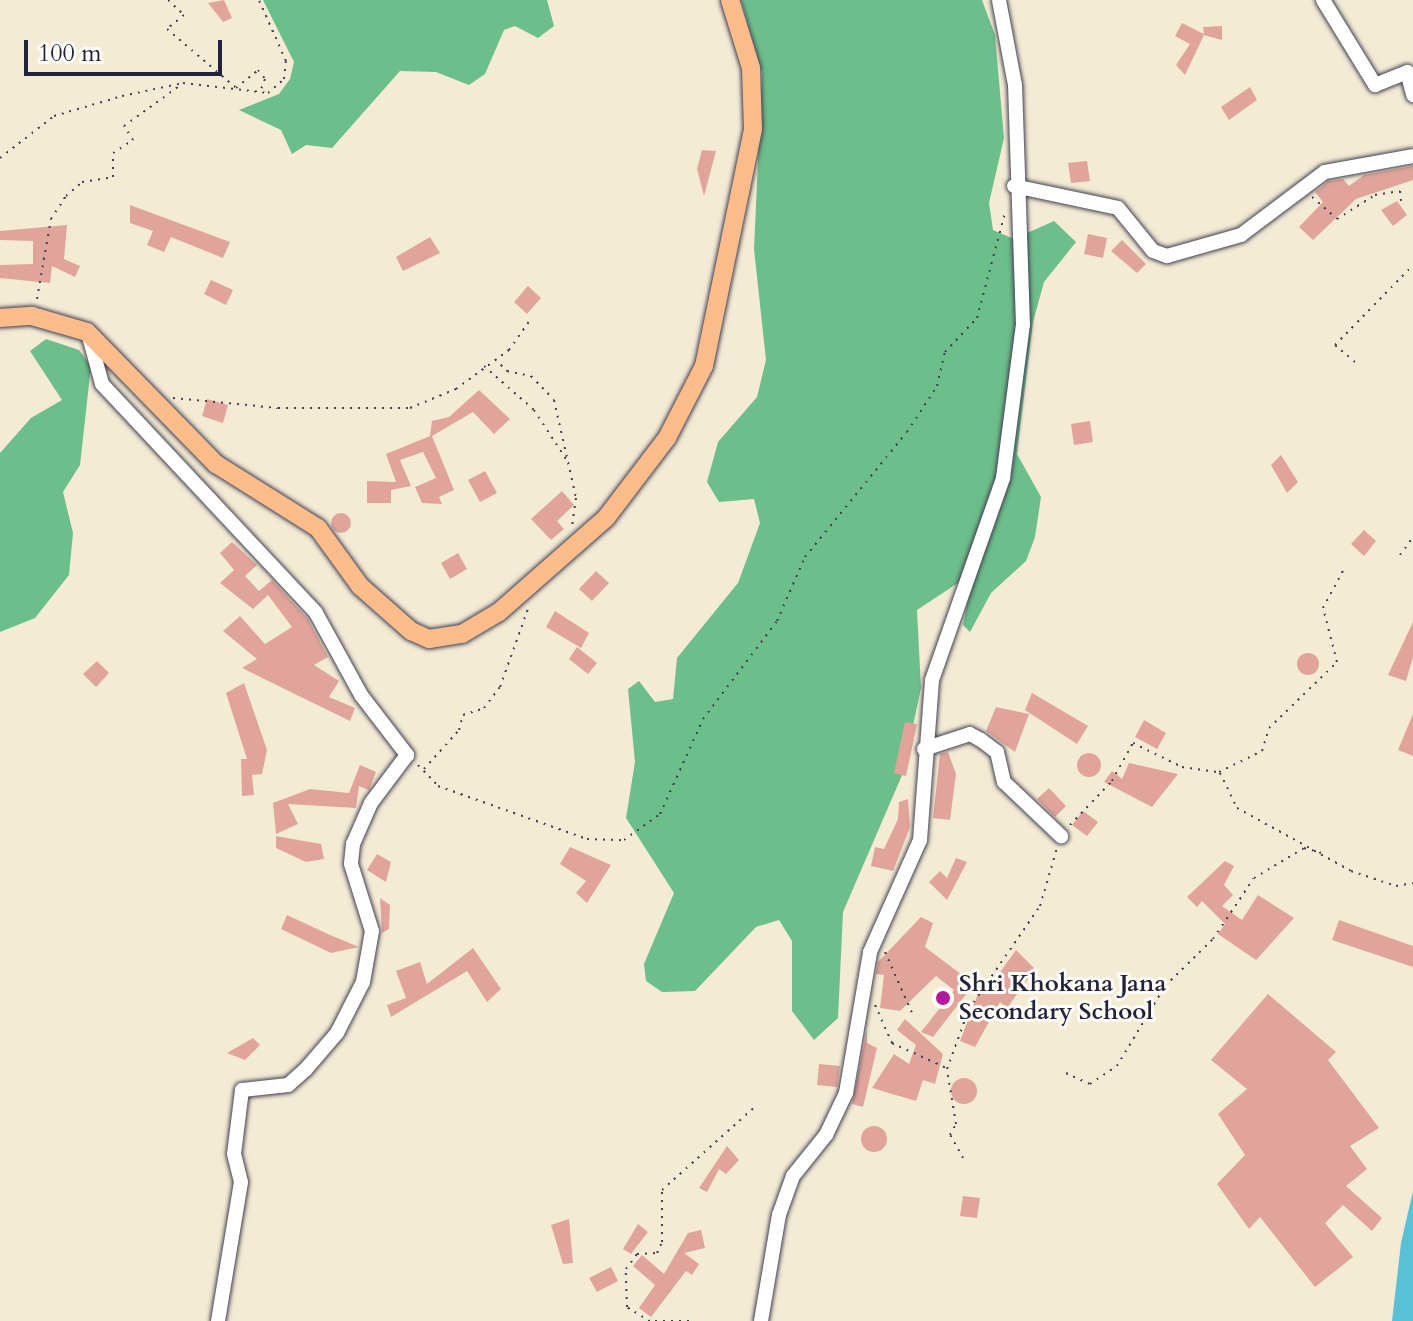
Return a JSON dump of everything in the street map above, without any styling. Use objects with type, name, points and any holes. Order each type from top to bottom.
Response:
[{"type":"main road","points":[[0,318],[32,316],[87,332],[216,464],[318,528],[360,586],[411,631],[429,639],[462,634],[527,588],[634,485],[709,354],[753,129],[751,68],[730,0]]},
{"type":"street","points":[[1323,0],[1375,85],[1407,72],[1413,95]]},
{"type":"street","points":[[761,1321],[793,1176],[826,1135],[846,1093],[855,1016],[881,926],[920,840],[924,749],[932,680],[1003,478],[1023,325],[1022,200],[1014,186],[1015,85],[1003,3]]},
{"type":"street","points":[[1014,186],[1118,208],[1153,251],[1167,256],[1241,235],[1325,172],[1413,156]]},
{"type":"street","points":[[87,332],[102,384],[316,613],[361,695],[407,755],[371,803],[353,844],[351,864],[372,931],[363,982],[337,1033],[306,1069],[288,1085],[242,1090],[234,1154],[241,1182],[218,1321]]},
{"type":"street","points":[[924,749],[970,734],[981,740],[997,752],[1004,782],[1061,836]]},
{"type":"path","points":[[168,0],[184,15],[167,29],[236,88],[258,70],[265,79],[260,93]]},
{"type":"path","points":[[0,158],[54,116],[183,83],[260,93],[284,79],[286,61],[259,0]]},
{"type":"path","points":[[36,303],[51,219],[66,196],[82,182],[113,177],[113,153],[133,140],[124,126],[183,83]]},
{"type":"path","points":[[1304,187],[1337,219],[1375,195],[1400,191],[1401,201]]},
{"type":"path","points":[[407,755],[438,786],[565,832],[624,840],[660,814],[703,719],[777,621],[805,557],[937,386],[939,361],[977,318],[999,219],[1022,200]]},
{"type":"path","points":[[1355,362],[1335,345],[1413,265]]},
{"type":"path","points":[[156,403],[187,394],[278,408],[410,408],[456,389],[495,359],[531,318]]},
{"type":"path","points":[[495,359],[507,371],[531,376],[554,400],[577,513],[570,530]]},
{"type":"path","points":[[484,366],[534,410],[569,464]]},
{"type":"path","points":[[1400,555],[1413,537]]},
{"type":"path","points":[[963,1158],[950,1135],[956,1124],[947,1069],[969,1009],[1040,906],[1061,836],[1112,781],[1133,743],[1182,767],[1219,772],[1262,751],[1269,728],[1337,662],[1323,608],[1345,567]]},
{"type":"path","points":[[423,770],[459,730],[463,715],[484,708],[500,687],[528,623],[527,588]]},
{"type":"path","points":[[1219,772],[1237,808],[1374,880],[1413,883]]},
{"type":"path","points":[[1066,1073],[1090,1084],[1117,1066],[1165,986],[1213,939],[1254,878],[1304,848],[1325,854]]},
{"type":"path","points":[[881,926],[912,1013]]},
{"type":"path","points":[[873,998],[892,1043],[947,1069]]},
{"type":"path","points":[[689,1321],[652,1321],[627,1307],[627,1262],[657,1253],[662,1242],[662,1190],[757,1105]]},
{"type":"green space","points":[[263,0],[547,0],[554,26],[538,38],[515,26],[504,30],[485,74],[469,85],[436,72],[400,71],[332,148],[306,145],[292,154],[281,130],[239,110],[279,94],[290,79],[294,62]]},
{"type":"green space","points":[[741,0],[982,0],[995,35],[1004,138],[989,203],[993,230],[1014,239],[1054,221],[1076,242],[1044,282],[1033,322],[1017,454],[1041,497],[1035,537],[1026,561],[991,593],[970,632],[963,625],[973,573],[917,610],[921,688],[903,773],[843,912],[838,1018],[814,1040],[792,1011],[792,941],[779,920],[756,927],[695,991],[662,992],[646,981],[644,964],[674,893],[626,818],[635,762],[628,689],[639,681],[655,702],[673,699],[677,658],[738,583],[760,523],[754,499],[719,502],[707,482],[718,442],[757,397],[766,360],[754,249],[762,73]]},
{"type":"green space","points":[[46,339],[79,350],[91,366],[80,465],[63,492],[73,533],[69,575],[35,618],[0,632],[0,453],[31,418],[62,400],[30,351]]},
{"type":"water","points":[[1413,1191],[1413,1321],[1392,1321],[1401,1243]]},
{"type":"building","points":[[224,0],[232,18],[223,22],[208,3]]},
{"type":"building","points":[[1182,23],[1204,34],[1203,27],[1222,26],[1222,40],[1204,35],[1185,75],[1176,65],[1190,44],[1175,36]]},
{"type":"building","points":[[1250,87],[1257,100],[1229,120],[1221,107]]},
{"type":"building","points":[[702,150],[716,151],[704,196],[697,169]]},
{"type":"building","points":[[1087,161],[1090,181],[1071,183],[1068,163]]},
{"type":"building","points":[[1413,166],[1413,180],[1356,199],[1313,240],[1299,227],[1323,202],[1315,192],[1329,181],[1343,179],[1349,186],[1364,175]]},
{"type":"building","points":[[1397,201],[1407,215],[1393,226],[1381,210]]},
{"type":"building","points":[[130,205],[230,242],[223,258],[171,237],[164,252],[147,245],[153,231],[130,223]]},
{"type":"building","points":[[67,225],[64,259],[80,266],[75,277],[52,266],[50,283],[0,278],[0,265],[33,264],[33,241],[0,240],[0,231]]},
{"type":"building","points":[[1088,234],[1107,238],[1103,258],[1084,254]]},
{"type":"building","points":[[430,237],[440,253],[403,271],[396,257]]},
{"type":"building","points":[[1122,240],[1146,264],[1137,273],[1111,251]]},
{"type":"building","points":[[211,280],[233,290],[226,305],[204,294]]},
{"type":"building","points":[[528,286],[541,298],[527,314],[514,302]]},
{"type":"building","points":[[479,390],[510,419],[494,434],[473,412],[432,436],[454,490],[439,497],[442,504],[422,503],[415,487],[436,478],[423,452],[400,460],[411,486],[391,490],[391,503],[367,503],[367,481],[396,482],[386,454],[430,436],[432,421],[449,417]]},
{"type":"building","points":[[207,399],[228,405],[223,423],[202,416]]},
{"type":"building","points":[[1090,421],[1093,442],[1074,445],[1071,424]]},
{"type":"building","points":[[1281,455],[1298,482],[1287,493],[1271,465]]},
{"type":"building","points":[[485,471],[497,493],[480,502],[468,480]]},
{"type":"building","points":[[562,491],[574,505],[557,521],[564,529],[551,540],[531,519]]},
{"type":"building","points":[[341,513],[348,516],[351,523],[348,530],[341,533],[334,530],[331,523],[334,516]]},
{"type":"building","points":[[1364,530],[1376,541],[1364,556],[1351,544]]},
{"type":"building","points":[[232,542],[257,565],[245,576],[259,591],[272,580],[308,619],[328,657],[314,665],[339,681],[329,697],[355,708],[350,721],[242,668],[257,659],[223,631],[240,616],[265,644],[292,627],[268,595],[253,609],[220,583],[234,570],[220,553]]},
{"type":"building","points":[[458,553],[467,569],[450,579],[441,563]]},
{"type":"building","points":[[596,571],[609,583],[592,601],[579,589]]},
{"type":"building","points":[[555,611],[589,633],[581,648],[546,627]]},
{"type":"building","points":[[1413,622],[1413,657],[1406,681],[1388,675]]},
{"type":"building","points":[[577,647],[597,663],[588,674],[569,659]]},
{"type":"building","points":[[1308,653],[1319,664],[1308,675],[1297,664]]},
{"type":"building","points":[[97,661],[109,673],[96,687],[83,674]]},
{"type":"building","points":[[244,683],[267,750],[262,774],[252,775],[254,795],[242,796],[241,759],[247,759],[226,693]]},
{"type":"building","points":[[1032,693],[1088,726],[1077,744],[1025,710]]},
{"type":"building","points":[[996,707],[1029,714],[1015,752],[986,731]]},
{"type":"building","points":[[1413,714],[1413,756],[1398,750]]},
{"type":"building","points":[[1144,720],[1166,733],[1157,749],[1135,737]]},
{"type":"building","points":[[905,722],[917,724],[906,776],[894,773]]},
{"type":"building","points":[[948,752],[956,774],[950,820],[933,818],[940,754]]},
{"type":"building","points":[[1089,753],[1098,756],[1101,765],[1098,774],[1089,777],[1080,774],[1077,765],[1080,756]]},
{"type":"building","points":[[1129,763],[1178,774],[1152,807],[1104,782],[1112,771],[1122,779]]},
{"type":"building","points":[[360,765],[376,772],[369,790],[359,786],[356,808],[288,804],[298,824],[276,834],[273,803],[310,789],[349,793]]},
{"type":"building","points":[[1049,788],[1066,806],[1055,817],[1037,799]]},
{"type":"building","points":[[908,799],[910,827],[893,871],[871,866],[875,847],[884,849],[898,819],[899,802]]},
{"type":"building","points":[[1083,811],[1098,822],[1087,836],[1072,825]]},
{"type":"building","points":[[276,836],[321,844],[324,859],[306,862],[276,848]]},
{"type":"building","points":[[570,847],[611,865],[587,903],[576,893],[586,881],[560,864]]},
{"type":"building","points":[[377,854],[391,862],[386,882],[367,870]]},
{"type":"building","points":[[956,858],[967,862],[947,900],[929,882],[940,871],[947,878]]},
{"type":"building","points":[[1225,861],[1234,866],[1224,885],[1233,895],[1222,906],[1242,920],[1258,895],[1294,918],[1256,960],[1218,934],[1225,924],[1202,901],[1197,907],[1187,897]]},
{"type":"building","points":[[380,898],[390,905],[389,929],[382,933]]},
{"type":"building","points":[[287,915],[359,947],[331,953],[281,929]]},
{"type":"building","points":[[921,917],[933,923],[925,947],[974,984],[933,1037],[921,1032],[954,990],[936,976],[900,1011],[880,1008],[884,975],[876,974],[878,962]]},
{"type":"building","points":[[1339,920],[1413,946],[1413,967],[1332,940]]},
{"type":"building","points":[[473,948],[501,989],[487,1002],[467,971],[391,1017],[387,1005],[406,998],[396,971],[420,962],[427,984]]},
{"type":"building","points":[[1016,950],[1035,969],[1007,1008],[1000,1002],[975,1047],[960,1041],[980,989],[985,993]]},
{"type":"building","points":[[1268,994],[1336,1052],[1328,1060],[1379,1128],[1350,1146],[1367,1169],[1346,1186],[1382,1218],[1372,1231],[1343,1205],[1325,1223],[1353,1257],[1315,1287],[1260,1217],[1249,1229],[1217,1184],[1245,1155],[1218,1114],[1247,1089],[1211,1060]]},
{"type":"building","points":[[905,1019],[943,1054],[935,1084],[923,1080],[916,1101],[872,1088],[894,1054],[909,1064],[916,1045],[897,1030]]},
{"type":"building","points":[[867,1030],[867,1043],[877,1048],[863,1107],[852,1104]]},
{"type":"building","points":[[253,1038],[260,1045],[245,1060],[227,1053]]},
{"type":"building","points":[[819,1064],[840,1066],[837,1087],[817,1085]]},
{"type":"building","points":[[964,1078],[973,1082],[977,1091],[973,1100],[964,1104],[955,1100],[951,1091],[955,1082]]},
{"type":"building","points":[[874,1126],[883,1130],[887,1139],[883,1148],[874,1152],[865,1148],[861,1139],[865,1130]]},
{"type":"building","points":[[727,1146],[739,1160],[726,1174],[719,1169],[707,1192],[699,1188]]},
{"type":"building","points":[[963,1196],[980,1198],[977,1218],[960,1216]]},
{"type":"building","points":[[569,1219],[573,1263],[563,1264],[551,1225]]},
{"type":"building","points":[[638,1224],[648,1232],[631,1254],[623,1249]]},
{"type":"building","points":[[701,1230],[705,1248],[684,1253],[699,1264],[692,1275],[686,1271],[651,1317],[639,1308],[655,1285],[633,1266],[642,1255],[664,1274],[688,1233]]},
{"type":"building","points":[[611,1267],[618,1281],[597,1292],[589,1278]]},
{"type":"place","name":"Shri Khokana Jana Secondary School","points":[[943,998]]}]
